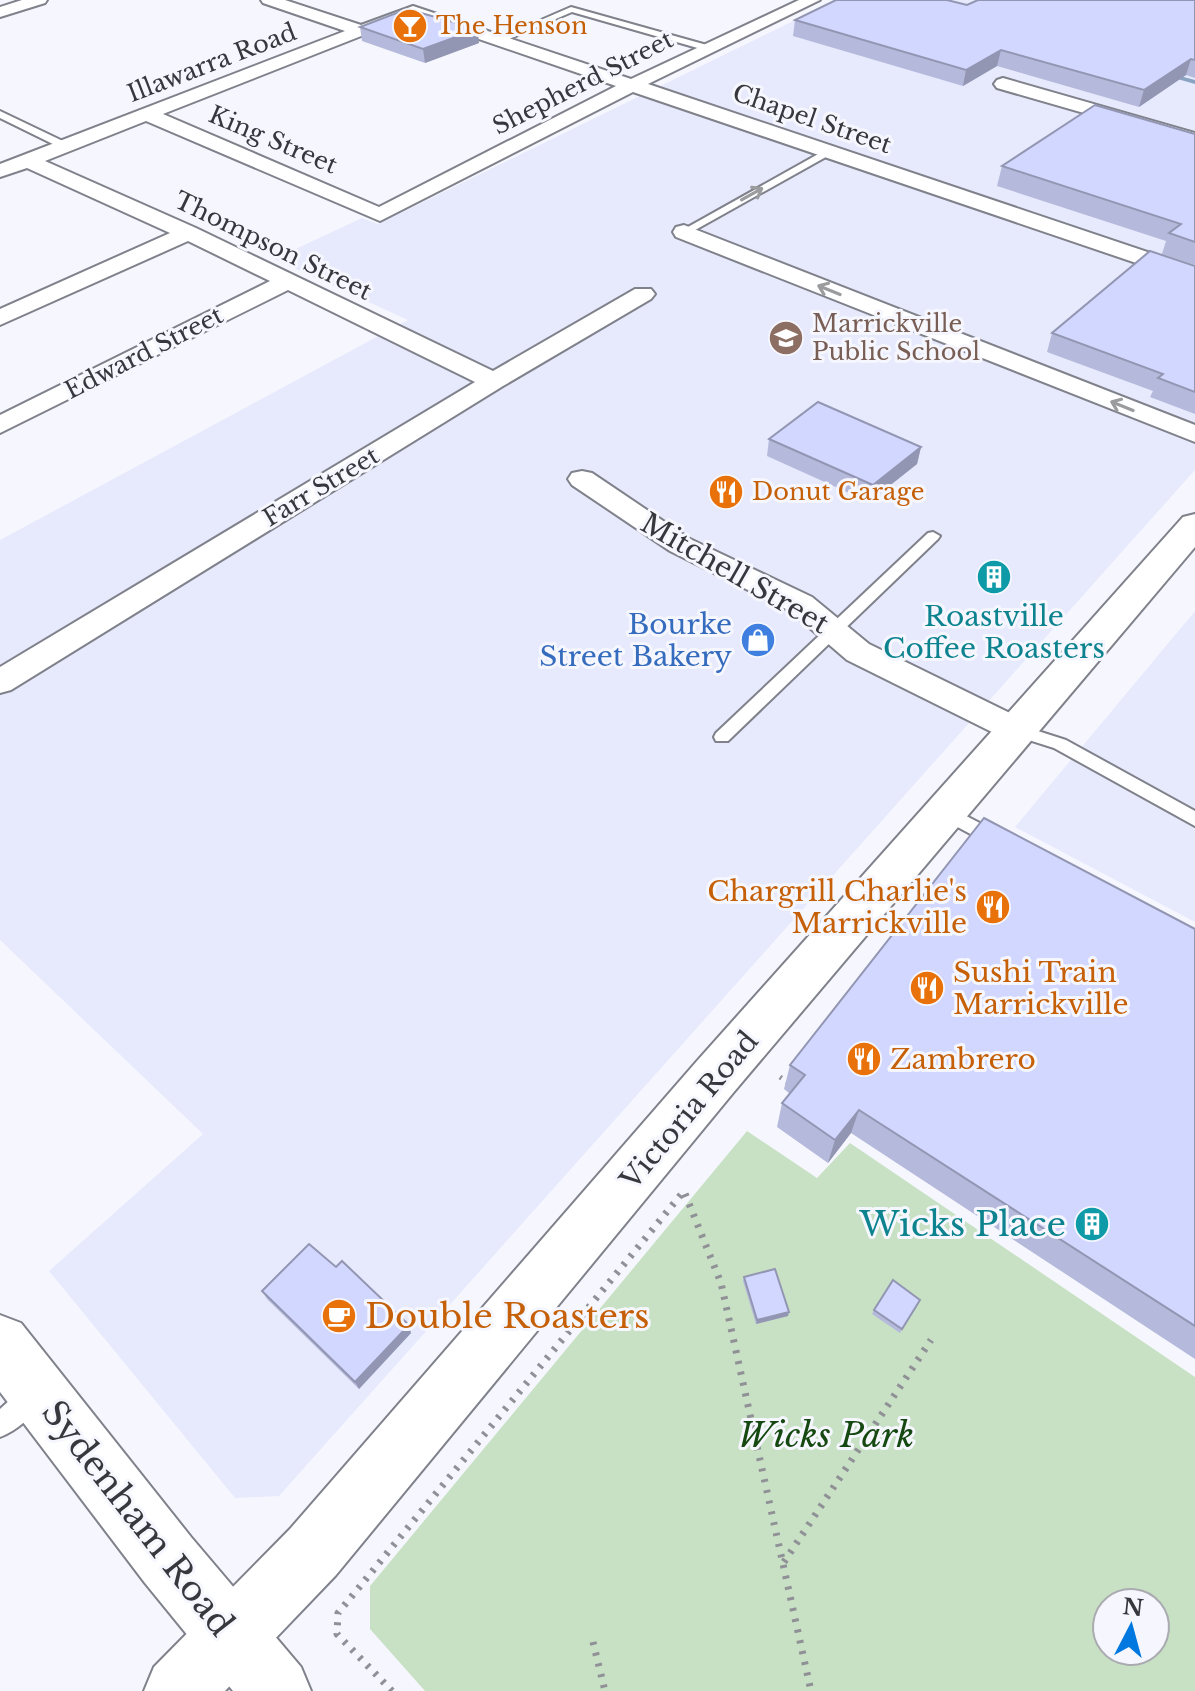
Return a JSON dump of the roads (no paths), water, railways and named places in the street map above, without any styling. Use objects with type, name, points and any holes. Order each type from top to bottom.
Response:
[{"type":"main road","name":"Victoria Road","points":[[178,1691],[313,1552],[715,1077],[1195,525]]},
{"type":"main road","name":"Sydenham Road","points":[[0,1344],[20,1408],[231,1636],[277,1691]]},
{"type":"street","points":[[0,12],[39,0]]},
{"type":"street","points":[[269,0],[361,31]]},
{"type":"street","name":"Illawarra Road","points":[[0,171],[441,0]]},
{"type":"street","name":"Shepherd Street","points":[[380,215],[635,85],[812,0]]},
{"type":"street","name":"Chapel Street","points":[[413,11],[1195,276]]},
{"type":"street","points":[[1003,84],[1195,139]]},
{"type":"street","name":"King Street","points":[[146,114],[380,215]]},
{"type":"street","name":"Thompson Street","points":[[27,160],[188,233],[494,381]]},
{"type":"street","points":[[684,232],[1195,434]]},
{"type":"street","points":[[0,318],[188,233]]},
{"type":"street","name":"Edward Street","points":[[0,425],[288,281]]},
{"type":"street","name":"Farr Street","points":[[0,682],[494,381],[643,294]]},
{"type":"street","name":"Mitchell Street","points":[[582,479],[680,545],[801,604],[858,652],[1016,730]]},
{"type":"lane","points":[[499,40],[571,9],[711,49]]},
{"type":"lane","points":[[0,114],[65,146]]},
{"type":"lane","points":[[684,232],[829,151]]},
{"type":"lane","points":[[722,737],[933,536]]},
{"type":"lane","points":[[1016,730],[1060,744],[1195,819]]},
{"type":"lane","points":[[945,812],[1013,849]]},
{"type":"waterway","points":[[1176,77],[1195,82]]},
{"type":"place","name":"The Henson","points":[[410,26]]},
{"type":"place","name":"Marrickville Public School","points":[[786,338]]},
{"type":"place","name":"Donut Garage","points":[[726,492]]},
{"type":"place","name":"Roastville Coffee Roasters","points":[[994,577]]},
{"type":"place","name":"Bourke Street Bakery","points":[[758,640]]},
{"type":"place","name":"Chargrill Charlie's Marrickville","points":[[993,907]]},
{"type":"place","name":"Sushi Train Marrickville","points":[[927,988]]},
{"type":"place","name":"Zambrero","points":[[864,1059]]},
{"type":"place","name":"Wicks Place","points":[[1092,1224]]},
{"type":"place","name":"Double Roasters","points":[[339,1316]]},
{"type":"park label","name":"Wicks Park","points":[[826,1435]]}]
